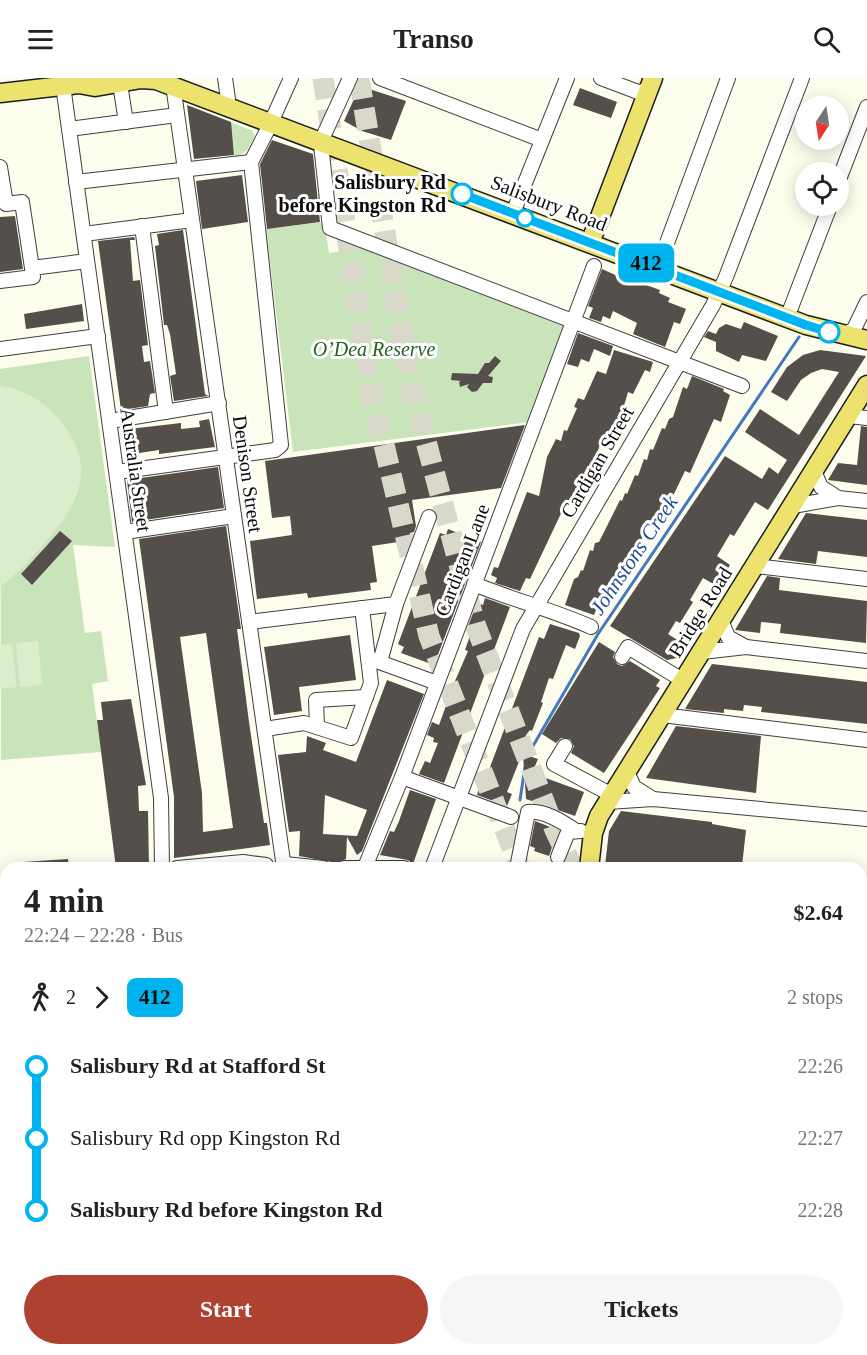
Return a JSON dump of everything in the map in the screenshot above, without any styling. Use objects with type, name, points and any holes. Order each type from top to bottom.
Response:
[{"type":"main road","name":"Salisbury Road","points":[[4,88],[74,82],[95,87],[141,79],[173,82],[228,99],[271,121]]},
{"type":"main road","name":"Salisbury Road","points":[[173,82],[787,318],[843,336],[867,340]]},
{"type":"main road","points":[[590,243],[645,91]]},
{"type":"main road","name":"Bridge Road","points":[[589,862],[587,835],[814,471],[858,417],[867,385]]},
{"type":"street","points":[[225,78],[228,99]]},
{"type":"street","points":[[350,78],[322,141],[330,228],[742,386]]},
{"type":"street","points":[[380,78],[542,140]]},
{"type":"street","points":[[513,213],[567,78]]},
{"type":"street","points":[[601,78],[645,91]]},
{"type":"street","points":[[655,267],[728,78]]},
{"type":"street","name":"Cardigan Street","points":[[434,862],[523,629],[719,292],[802,78]]},
{"type":"street","points":[[117,472],[275,450],[280,445],[281,435],[250,162],[271,121],[287,80]]},
{"type":"street","name":"Australia Street","points":[[74,82],[69,129],[161,798],[162,862]]},
{"type":"street","name":"Denison Street","points":[[173,82],[284,862]]},
{"type":"street","points":[[120,84],[126,122]]},
{"type":"street","points":[[846,162],[867,107]]},
{"type":"street","points":[[69,129],[177,115]]},
{"type":"street","points":[[76,182],[250,162]]},
{"type":"street","points":[[0,167],[6,204],[22,202],[33,277],[0,281]]},
{"type":"street","points":[[787,318],[826,216]]},
{"type":"street","points":[[84,234],[192,220]]},
{"type":"street","points":[[142,226],[166,411]]},
{"type":"street","points":[[32,268],[87,261]]},
{"type":"street","name":"Cardigan Lane","points":[[367,862],[402,777],[594,266]]},
{"type":"street","points":[[843,336],[854,329],[867,302]]},
{"type":"street","points":[[0,349],[98,336]]},
{"type":"street","points":[[110,421],[219,403]]},
{"type":"street","points":[[814,471],[821,487],[838,498]]},
{"type":"street","points":[[793,506],[838,498],[867,501]]},
{"type":"street","points":[[125,532],[234,516]]},
{"type":"street","points":[[265,729],[304,723],[351,738],[371,683],[374,660],[429,518]]},
{"type":"street","points":[[756,566],[867,579]]},
{"type":"street","points":[[474,584],[591,627]]},
{"type":"street","points":[[249,622],[396,604]]},
{"type":"street","points":[[362,608],[374,660]]},
{"type":"street","points":[[721,620],[728,637],[746,647]]},
{"type":"street","points":[[702,652],[746,647],[867,661]]},
{"type":"street","points":[[625,652],[684,681]]},
{"type":"street","points":[[374,660],[437,683]]},
{"type":"street","points":[[317,726],[316,700],[366,697]]},
{"type":"street","points":[[662,715],[867,740]]},
{"type":"street","points":[[565,746],[554,764],[610,799],[653,799],[867,819]]},
{"type":"street","points":[[627,772],[634,786],[653,799]]},
{"type":"street","points":[[402,777],[511,817]]},
{"type":"street","points":[[518,862],[528,812],[562,821],[587,835]]},
{"type":"street","points":[[587,835],[575,840],[559,853],[565,836],[587,835]]},
{"type":"green space","points":[[230,122],[253,131],[255,136],[247,150],[235,158]]},
{"type":"green space","name":"O’Dea Reserve","points":[[324,222],[329,253],[341,251],[339,237],[567,324],[530,422],[293,452],[266,229]]},
{"type":"green space","points":[[89,356],[115,547],[73,545],[85,633],[101,631],[108,681],[92,684],[101,752],[1,760],[0,369]]},
{"type":"green space","points":[[0,386],[18,390],[35,398],[56,416],[73,440],[79,456],[81,472],[74,502],[66,516],[33,556],[0,587]]},
{"type":"green space","points":[[38,641],[42,685],[20,687],[16,643]]},
{"type":"green space","points":[[12,644],[17,687],[0,689],[0,645]]},
{"type":"building","points":[[360,86],[406,101],[391,140],[362,131],[344,121]]},
{"type":"building","points":[[580,88],[617,102],[611,118],[573,105]]},
{"type":"building","points":[[187,105],[231,122],[234,155],[194,159]]},
{"type":"building","points":[[272,140],[313,154],[320,222],[267,229],[260,164]]},
{"type":"building","points":[[242,175],[248,222],[202,229],[196,181]]},
{"type":"building","points":[[15,216],[23,269],[0,272],[0,217]]},
{"type":"building","points":[[183,230],[205,394],[208,396],[174,401],[170,376],[176,374],[170,334],[167,325],[164,325],[155,246],[159,245],[157,234]]},
{"type":"building","points":[[134,237],[135,240],[130,240],[133,281],[140,280],[148,345],[142,346],[144,362],[150,361],[155,393],[150,394],[148,406],[121,410],[98,241]]},
{"type":"building","points":[[602,269],[631,282],[632,280],[660,290],[659,293],[670,298],[668,302],[686,309],[680,324],[674,322],[665,347],[633,334],[637,323],[613,311],[610,319],[603,316],[601,322],[589,318],[593,308],[588,306]]},
{"type":"building","points":[[82,304],[84,321],[26,329],[24,314]]},
{"type":"building","points":[[744,322],[778,336],[766,361],[742,355],[739,362],[716,351],[716,342],[704,337],[708,331],[716,334],[719,328],[726,324],[741,329]]},
{"type":"building","points":[[578,333],[613,346],[610,356],[594,349],[589,362],[581,359],[578,367],[567,364]]},
{"type":"building","points":[[614,350],[653,362],[650,372],[645,370],[633,394],[628,392],[619,423],[615,422],[609,440],[603,437],[590,471],[586,469],[569,506],[565,505],[530,579],[526,578],[520,591],[495,583],[497,578],[491,575],[494,567],[498,568],[527,492],[539,496],[547,457],[556,439],[561,441],[564,430],[567,431],[577,408],[574,407],[578,398],[584,400],[597,371],[606,374]]},
{"type":"building","points":[[820,350],[866,356],[768,510],[755,502],[734,536],[730,534],[717,556],[730,565],[717,586],[703,578],[690,600],[693,602],[680,623],[676,621],[668,634],[685,645],[677,658],[667,660],[610,626],[725,456],[762,479],[769,467],[778,474],[787,460],[745,432],[760,409],[799,435],[839,372],[822,369],[811,373],[801,380],[787,401],[771,392],[787,367],[803,355]]},
{"type":"building","points":[[495,356],[501,361],[488,376],[493,377],[492,383],[483,383],[477,391],[472,392],[467,387],[469,384],[460,387],[459,382],[461,381],[451,380],[452,373],[478,374],[485,363],[489,363]]},
{"type":"building","points":[[692,376],[724,389],[723,391],[730,395],[721,422],[714,419],[690,473],[685,471],[672,498],[665,495],[656,523],[649,520],[636,554],[629,552],[606,603],[600,600],[594,615],[565,605],[574,579],[578,577],[581,570],[583,571],[590,550],[593,551],[595,543],[599,542],[620,500],[622,501],[625,493],[627,494],[635,475],[638,476],[644,459],[647,460],[650,449],[653,450],[662,428],[665,429],[669,419],[673,417],[683,387],[687,389]]},
{"type":"building","points":[[209,419],[215,447],[159,454],[159,450],[133,454],[129,429],[181,423],[181,429],[200,427],[199,421]]},
{"type":"building","points":[[525,425],[501,488],[412,500],[416,526],[414,532],[410,533],[411,540],[372,546],[377,582],[370,583],[371,590],[308,598],[307,593],[257,599],[250,541],[292,535],[290,516],[272,518],[265,461]]},
{"type":"building","points":[[861,426],[867,427],[867,485],[828,480],[838,463],[857,465]]},
{"type":"building","points":[[218,467],[224,508],[132,522],[127,480]]},
{"type":"building","points":[[806,513],[867,520],[867,557],[818,551],[816,564],[778,559]]},
{"type":"building","points":[[226,526],[241,629],[237,629],[249,722],[264,823],[267,823],[270,845],[174,858],[174,797],[139,539]],"holes":[[[206,633],[233,828],[203,832],[202,793],[180,637]]]},
{"type":"building","points":[[448,529],[481,542],[434,665],[401,653],[404,647],[398,644],[440,533],[446,535]]},
{"type":"building","points":[[60,531],[72,541],[32,585],[21,574]]},
{"type":"building","points":[[767,576],[780,578],[779,590],[867,601],[866,643],[780,633],[781,624],[761,622],[760,633],[735,630]]},
{"type":"building","points":[[485,598],[510,607],[444,783],[419,774],[425,761],[430,763],[438,743],[433,742],[434,738],[427,735],[432,722],[439,725],[447,703],[443,701],[448,687],[452,688],[468,651],[465,650],[473,627],[468,626],[477,603],[483,605]]},
{"type":"building","points":[[550,624],[579,633],[580,636],[575,649],[566,645],[553,679],[549,678],[541,702],[543,703],[532,731],[530,730],[526,735],[520,753],[522,754],[507,792],[512,794],[507,806],[477,795],[481,782],[484,783],[539,637],[544,639]]},
{"type":"building","points":[[350,635],[356,680],[299,687],[302,711],[274,715],[264,647]]},
{"type":"building","points":[[599,642],[615,652],[613,657],[617,664],[622,666],[630,661],[660,680],[656,686],[660,688],[604,773],[571,753],[574,746],[570,739],[561,738],[556,743],[542,734]]},
{"type":"building","points":[[712,664],[867,682],[867,724],[761,712],[762,707],[744,705],[743,711],[724,709],[724,713],[685,709]]},
{"type":"building","points":[[387,680],[424,694],[362,851],[357,855],[347,837],[346,859],[339,862],[299,856],[300,831],[289,832],[278,755],[306,752],[307,736],[326,743],[323,750],[356,762]],"holes":[[[325,795],[367,810],[357,836],[323,834]]]},
{"type":"building","points":[[131,699],[146,785],[138,786],[139,811],[148,811],[149,862],[115,862],[97,720],[103,720],[101,702]]},
{"type":"building","points":[[676,726],[761,736],[756,793],[646,778]]},
{"type":"building","points":[[523,754],[538,759],[532,773],[584,792],[575,816],[526,799]]},
{"type":"building","points":[[410,790],[436,799],[414,862],[380,855],[390,831],[394,832]]},
{"type":"building","points":[[621,811],[712,822],[712,824],[746,830],[742,862],[605,862],[609,831]]},
{"type":"building","points":[[535,821],[558,830],[549,856],[534,851],[535,848],[530,846]]},
{"type":"building","points":[[68,859],[68,862],[23,862]]},
{"type":"waterway","name":"Johnstons Creek","points":[[526,758],[598,634],[799,337]]},
{"type":"waterway","name":"Johnstons Creek","points":[[520,800],[525,767]]},
{"type":"tunnel","points":[[323,78],[370,385],[429,636],[518,862]]},
{"type":"tunnel","points":[[359,78],[410,382],[475,624],[555,830],[570,862]]},
{"type":"bus line","name":"412","points":[[462,194],[829,332]]},
{"type":"place","name":"Salisbury Rd before Kingston Rd","points":[[462,194]]}]
